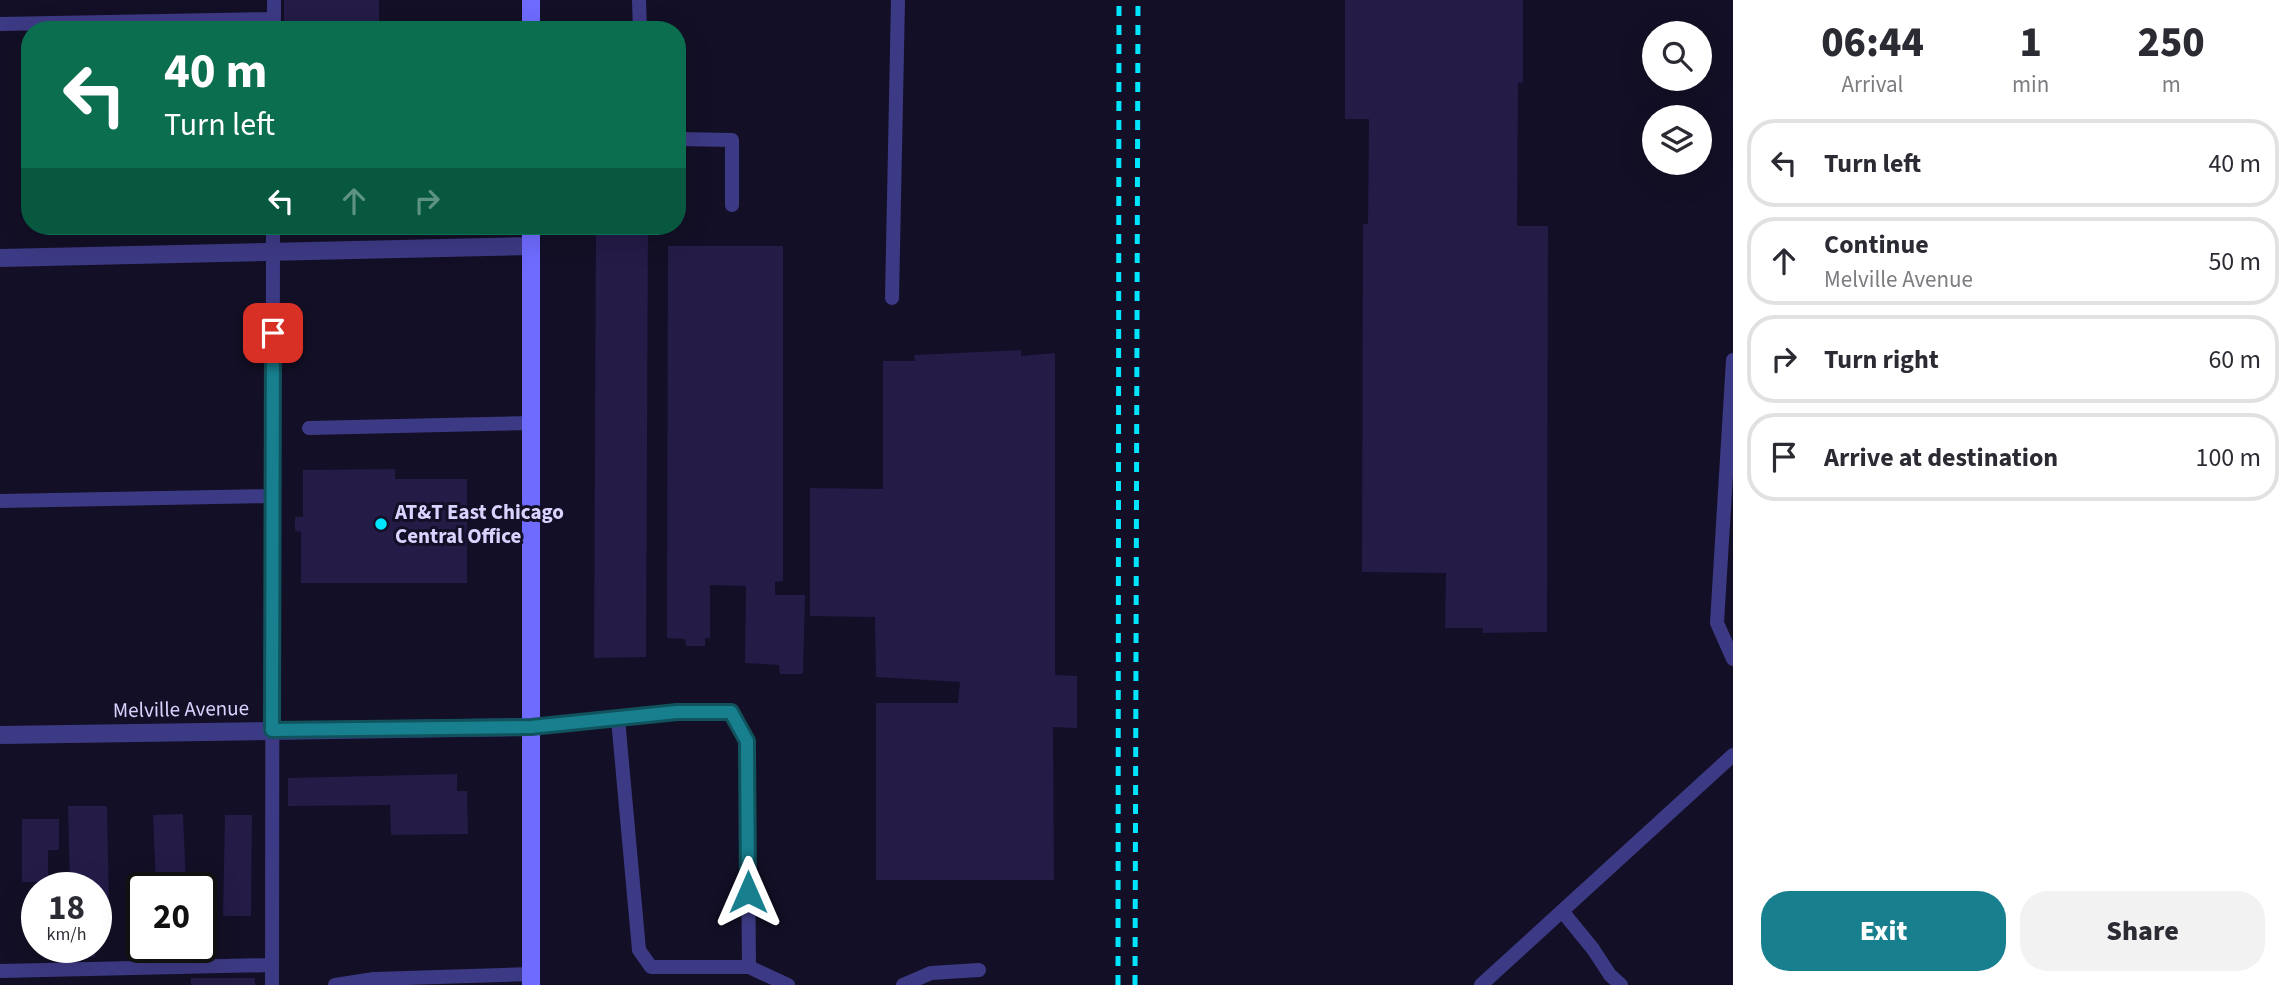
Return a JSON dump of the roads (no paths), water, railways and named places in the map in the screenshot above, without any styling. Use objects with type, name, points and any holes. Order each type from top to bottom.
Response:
[{"type":"main road","points":[[531,0],[531,21]]},
{"type":"main road","points":[[531,235],[531,980]]},
{"type":"street","points":[[0,258],[531,246]]},
{"type":"street","name":"Melville Avenue","points":[[0,735],[531,727]]},
{"type":"lane","points":[[274,0],[274,21]]},
{"type":"lane","points":[[639,0],[640,21]]},
{"type":"lane","points":[[892,298],[898,0]]},
{"type":"lane","points":[[0,24],[21,24]]},
{"type":"lane","points":[[686,139],[732,140],[733,205]]},
{"type":"lane","points":[[272,985],[273,235]]},
{"type":"lane","points":[[1733,360],[1717,623],[1733,659]]},
{"type":"lane","points":[[309,428],[531,423]]},
{"type":"lane","points":[[0,501],[273,496]]},
{"type":"lane","points":[[531,727],[677,712],[731,712],[747,741],[749,967]]},
{"type":"lane","points":[[618,719],[639,950],[651,967],[749,967],[788,985]]},
{"type":"lane","points":[[1481,985],[1733,755]]},
{"type":"lane","points":[[1562,911],[1610,975],[1621,985]]},
{"type":"lane","points":[[0,971],[272,965]]},
{"type":"lane","points":[[903,985],[931,973],[979,970]]},
{"type":"lane","points":[[335,985],[374,979],[531,980]]},
{"type":"railway","points":[[1118,985],[1119,0]]},
{"type":"railway","points":[[1135,985],[1138,0]]},
{"type":"place","name":"AT&T East Chicago Central Office","points":[[381,524]]}]
